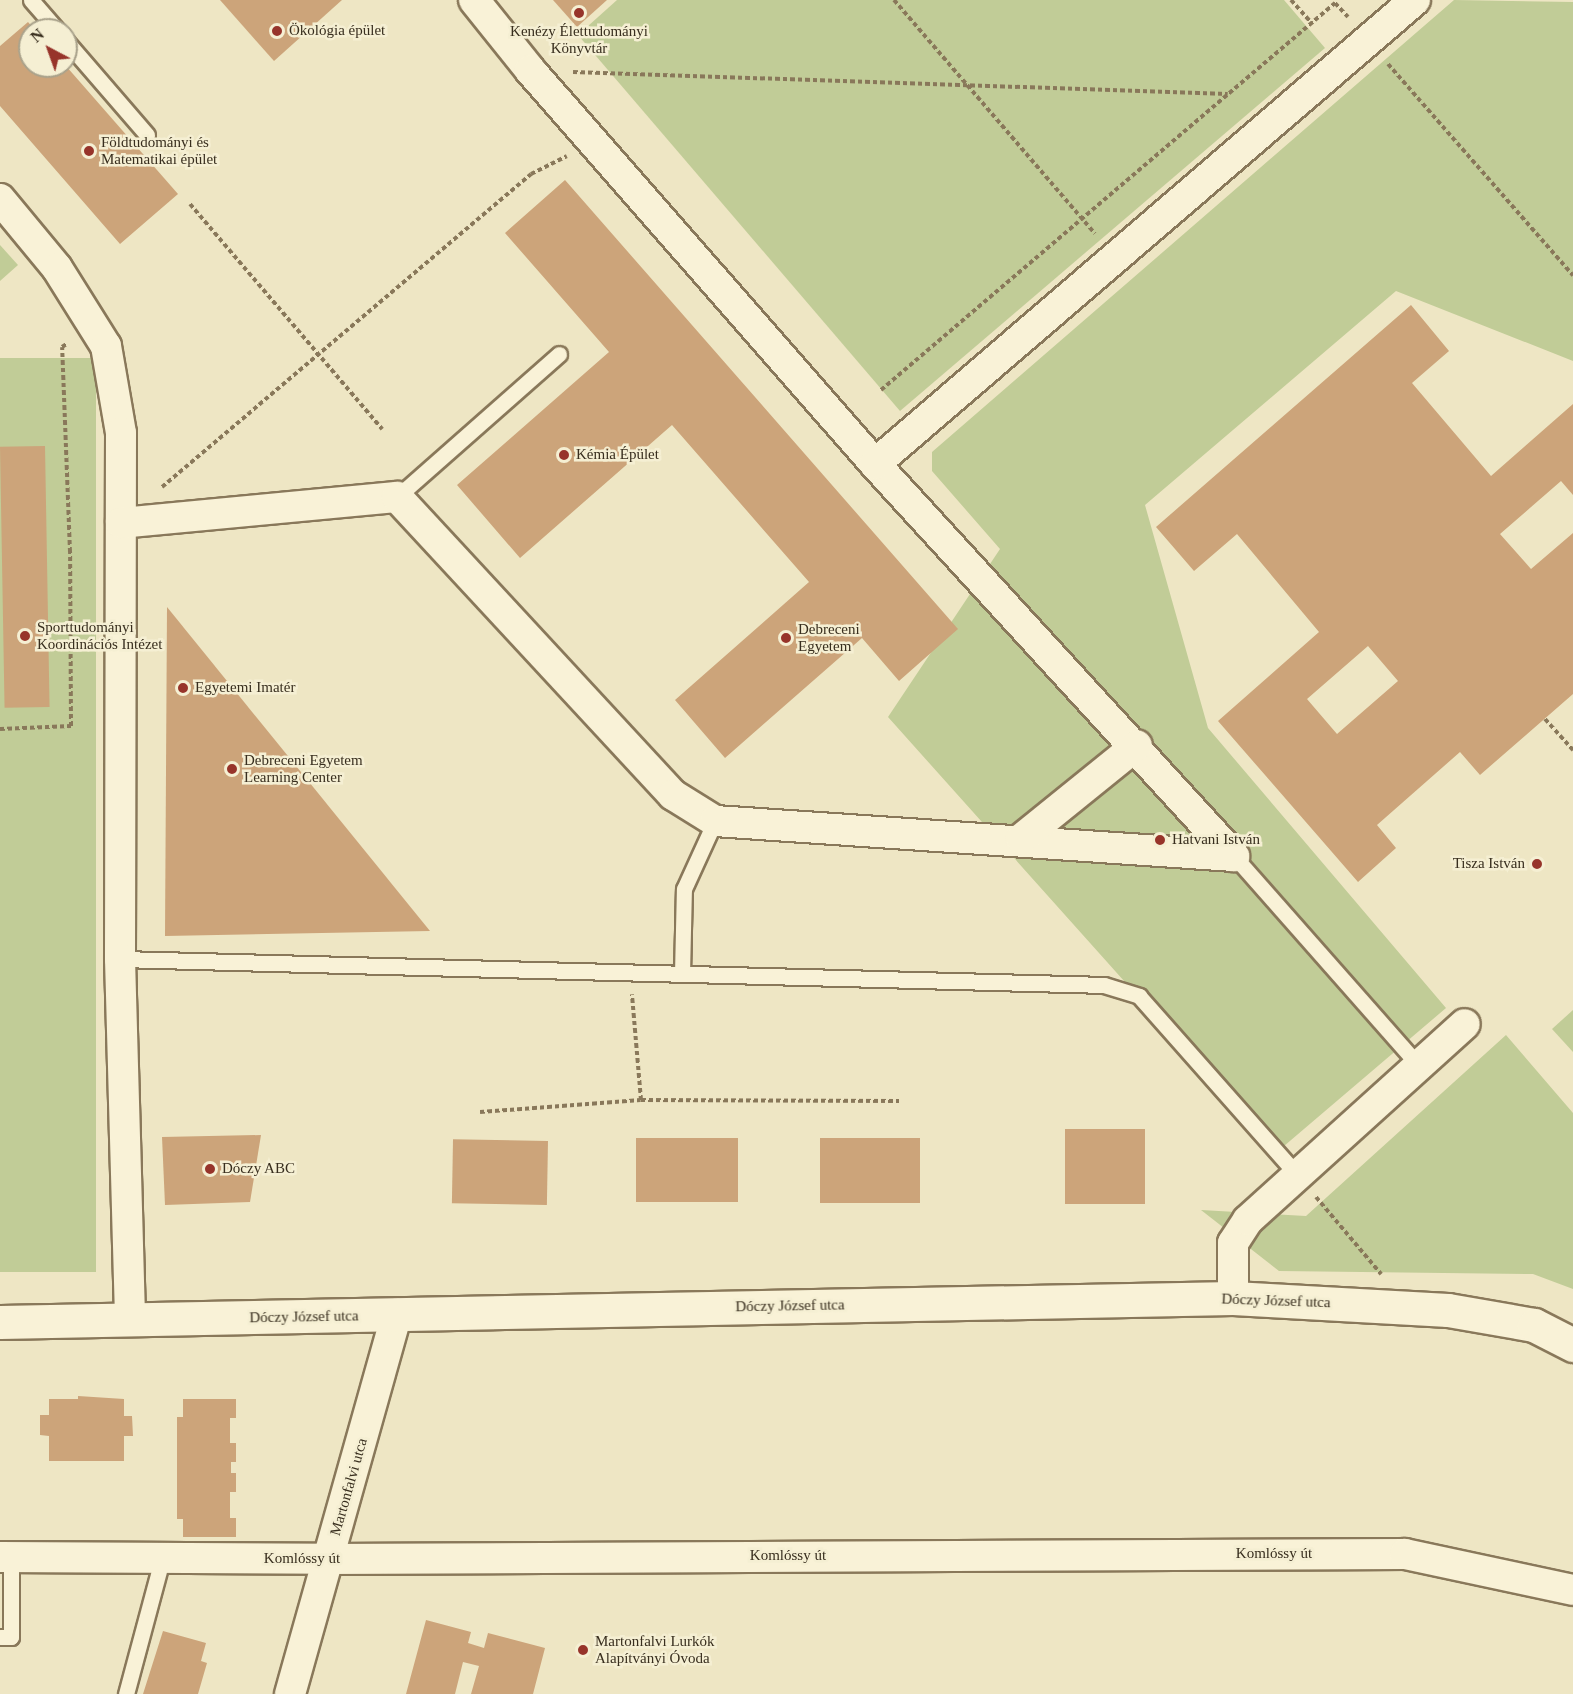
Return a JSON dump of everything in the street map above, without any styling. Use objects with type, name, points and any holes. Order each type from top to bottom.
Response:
[{"type":"street","points":[[474,0],[530,70],[875,465],[1137,745],[1234,856]]},
{"type":"street","points":[[875,465],[1415,0]]},
{"type":"street","points":[[0,199],[57,268],[105,346],[121,433],[120,959],[130,1321]]},
{"type":"street","points":[[121,523],[397,497],[673,795],[715,821],[1021,839],[1234,856]]},
{"type":"street","points":[[1021,839],[1137,745]]},
{"type":"street","points":[[1233,1298],[1233,1243],[1248,1220],[1421,1068],[1465,1024]]},
{"type":"street","name":"Dóczy József utca","points":[[0,1322],[1233,1298],[1448,1310],[1534,1325],[1573,1345]]},
{"type":"street","name":"Martonfalvi utca","points":[[290,1694],[397,1314]]},
{"type":"street","name":"Komlóssy út","points":[[5,1557],[162,1560],[1405,1554],[1573,1590]]},
{"type":"lane","points":[[31,0],[47,18]]},
{"type":"lane","points":[[78,55],[147,135]]},
{"type":"lane","points":[[397,497],[559,354]]},
{"type":"lane","points":[[682,974],[684,889],[715,821]]},
{"type":"lane","points":[[1234,856],[1421,1068]]},
{"type":"lane","points":[[120,959],[1104,985],[1139,996],[1299,1177]]},
{"type":"lane","points":[[0,1637],[11,1637],[5,1557]]},
{"type":"lane","points":[[126,1694],[162,1560]]},
{"type":"path","points":[[894,0],[1116,258]]},
{"type":"path","points":[[1291,0],[1312,23]]},
{"type":"path","points":[[881,390],[1335,3],[1573,276]]},
{"type":"path","points":[[530,70],[1228,94]]},
{"type":"path","points":[[121,523],[531,174],[593,142]]},
{"type":"path","points":[[190,204],[382,429]]},
{"type":"path","points":[[0,729],[71,726],[70,552],[62,347],[92,324]]},
{"type":"path","points":[[1545,719],[1573,750]]},
{"type":"path","points":[[630,972],[641,1100]]},
{"type":"path","points":[[480,1112],[641,1100],[899,1101]]},
{"type":"path","points":[[1299,1177],[1391,1286],[1394,1307]]},
{"type":"green space","points":[[617,0],[1284,0],[1325,48],[900,411],[578,35]]},
{"type":"green space","points":[[1454,0],[1573,2],[1573,361],[1396,291],[1145,505],[1208,728],[1446,1008],[1277,1152],[888,717],[1000,549],[932,471],[932,452]]},
{"type":"green space","points":[[0,245],[18,265],[0,281]]},
{"type":"green space","points":[[0,358],[96,358],[96,1272],[0,1272]]},
{"type":"green space","points":[[1573,1010],[1573,1052],[1552,1029]]},
{"type":"green space","points":[[1506,1035],[1573,1113],[1573,1289],[1533,1274],[1279,1271],[1201,1210],[1306,1216]]},
{"type":"building","name":"Ökológia épület","points":[[220,0],[342,0],[274,61]]},
{"type":"building","name":"Kenézy Élettudományi Könyvtár","points":[[553,0],[607,0],[577,27]]},
{"type":"building","name":"Földtudományi és Matematikai épület","points":[[18,31],[18,78],[76,78],[178,194],[120,244],[0,106],[0,46]]},
{"type":"building","name":"Kémia Épület","points":[[565,180],[958,629],[899,681],[862,638],[725,758],[675,700],[809,582],[672,425],[520,558],[457,485],[609,352],[505,233]]},
{"type":"building","points":[[1411,305],[1449,351],[1412,383],[1491,476],[1573,404],[1573,495],[1561,481],[1500,534],[1531,569],[1573,533],[1573,694],[1480,775],[1460,752],[1377,825],[1396,848],[1358,882],[1218,721],[1319,632],[1237,534],[1194,571],[1156,527]],"holes":[[[1368,646],[1398,681],[1337,734],[1307,699]]]},
{"type":"building","name":"Sporttudományi Koordinációs Intézet","points":[[45,446],[50,707],[5,708],[0,447]]},
{"type":"building","name":"Debreceni Egyetem Learning Center","points":[[167,607],[430,931],[165,936]]},
{"type":"building","points":[[1065,1129],[1145,1129],[1145,1204],[1065,1204]]},
{"type":"building","name":"Dóczy ABC","points":[[261,1135],[250,1202],[165,1205],[162,1137]]},
{"type":"building","points":[[636,1138],[738,1138],[738,1202],[636,1202]]},
{"type":"building","points":[[820,1138],[920,1138],[920,1203],[820,1203]]},
{"type":"building","points":[[453,1139],[548,1141],[547,1205],[452,1203]]},
{"type":"building","points":[[78,1396],[124,1399],[124,1416],[132,1416],[133,1436],[124,1436],[124,1461],[49,1461],[49,1436],[40,1435],[40,1415],[49,1415],[49,1399],[78,1399]]},
{"type":"building","points":[[183,1399],[236,1399],[236,1418],[230,1418],[230,1443],[236,1443],[236,1462],[231,1462],[231,1473],[236,1473],[236,1492],[230,1492],[230,1518],[236,1518],[236,1537],[183,1537],[183,1519],[177,1519],[177,1417],[183,1417]]},
{"type":"building","points":[[426,1620],[471,1632],[468,1643],[484,1648],[488,1633],[545,1648],[533,1694],[471,1694],[479,1666],[463,1662],[455,1694],[406,1694]]},
{"type":"building","points":[[163,1631],[206,1643],[201,1661],[207,1663],[198,1694],[143,1694]]},
{"type":"place","name":"Kenézy Élettudományi Könyvtár","points":[[579,13]]},
{"type":"place","name":"Ökológia épület","points":[[277,31]]},
{"type":"place","name":"Földtudományi és Matematikai épület","points":[[89,151]]},
{"type":"place","name":"Kémia Épület","points":[[564,455]]},
{"type":"place","name":"Sporttudományi Koordinációs Intézet","points":[[25,636]]},
{"type":"place","name":"Debreceni Egyetem","points":[[786,638]]},
{"type":"place","name":"Egyetemi Imatér","points":[[183,688]]},
{"type":"place","name":"Debreceni Egyetem Learning Center","points":[[232,769]]},
{"type":"place","name":"Hatvani István","points":[[1160,840]]},
{"type":"place","name":"Tisza István","points":[[1537,864]]},
{"type":"place","name":"Dóczy ABC","points":[[210,1169]]},
{"type":"place","name":"Martonfalvi Lurkók Alapítványi Óvoda","points":[[583,1650]]}]
